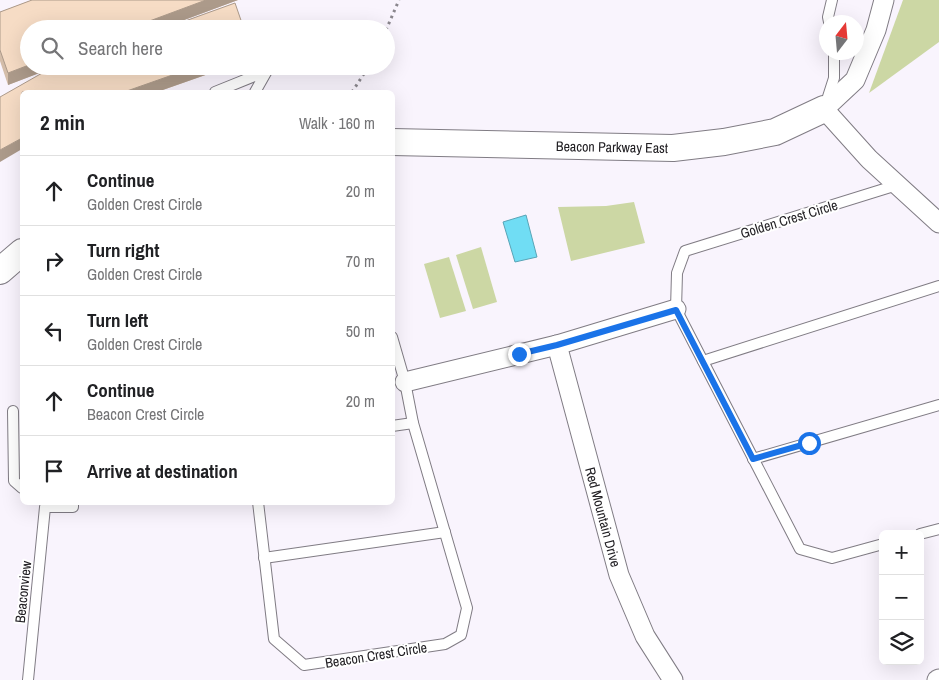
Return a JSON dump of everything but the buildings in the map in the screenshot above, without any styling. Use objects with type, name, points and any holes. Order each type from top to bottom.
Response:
[{"type":"street","points":[[884,0],[876,30],[855,80],[824,108],[864,154],[939,223]]},
{"type":"street","name":"Beacon Parkway East","points":[[395,142],[673,148],[724,142],[775,132],[824,108]]},
{"type":"street","points":[[0,272],[20,254]]},
{"type":"street","points":[[405,382],[557,345],[676,310]]},
{"type":"street","name":"Red Mountain Drive","points":[[557,345],[619,575],[645,636],[673,680]]},
{"type":"lane","points":[[828,15],[832,0]]},
{"type":"lane","points":[[824,108],[834,78],[834,60]]},
{"type":"lane","points":[[228,90],[240,88],[259,75]]},
{"type":"lane","points":[[256,90],[265,75]]},
{"type":"lane","name":"Golden Crest Circle","points":[[879,545],[832,558],[800,549],[676,310],[677,273],[685,251],[897,186]]},
{"type":"lane","points":[[702,361],[939,286]]},
{"type":"lane","name":"Beacon Crest Circle","points":[[258,505],[274,639],[304,666],[445,644],[461,635],[467,608],[413,423],[405,382],[395,347]]},
{"type":"lane","points":[[753,459],[939,405]]},
{"type":"lane","points":[[13,411],[14,481],[20,486]]},
{"type":"lane","points":[[395,426],[413,423]]},
{"type":"lane","name":"Beaconview","points":[[28,680],[42,505],[73,507],[73,505]]},
{"type":"lane","points":[[924,533],[939,529]]},
{"type":"lane","points":[[264,558],[445,532]]},
{"type":"path","points":[[390,20],[399,0]]},
{"type":"path","points":[[353,90],[363,75]]},
{"type":"green space","points":[[903,0],[939,0],[939,42],[869,93]]},
{"type":"green space","points":[[634,202],[645,243],[571,261],[558,207],[606,206]]},
{"type":"green space","points":[[481,247],[497,302],[473,309],[456,255]]},
{"type":"green space","points":[[449,257],[466,311],[440,318],[424,264]]},
{"type":"water","points":[[526,215],[537,257],[515,262],[503,222]]},
{"type":"route","points":[[519,354],[557,345],[676,310],[753,459],[809,443]]}]
